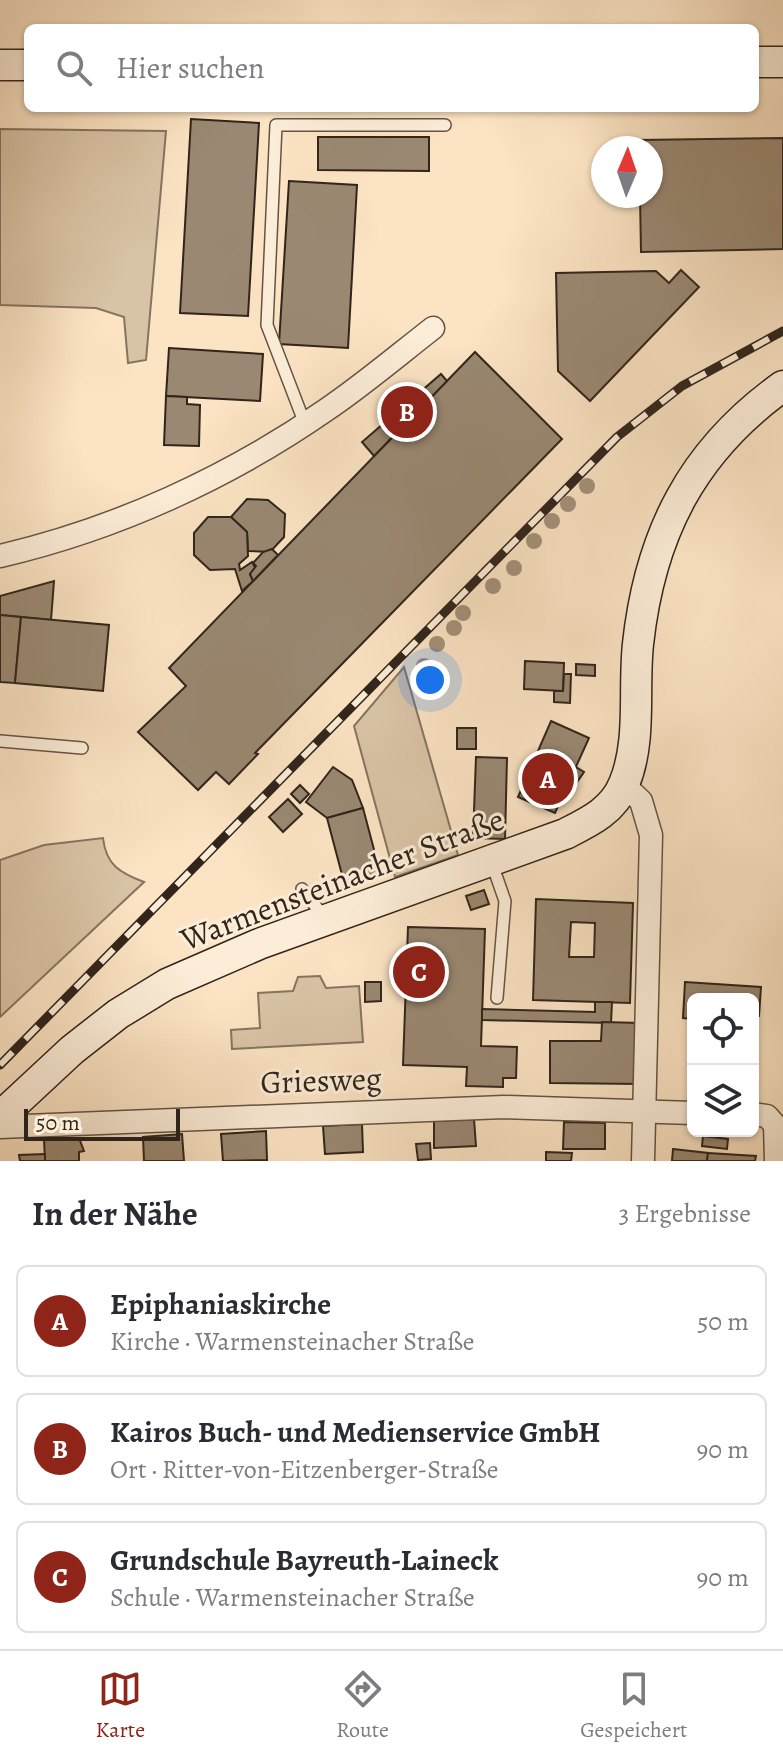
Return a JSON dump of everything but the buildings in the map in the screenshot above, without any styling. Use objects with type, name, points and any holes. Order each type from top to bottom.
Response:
[{"type":"street","points":[[759,62],[783,62]]},
{"type":"street","points":[[0,65],[24,65]]},
{"type":"street","points":[[0,556],[31,549],[177,497],[305,425],[433,328]]},
{"type":"street","name":"Warmensteinacher Straße","points":[[0,1117],[84,1041],[118,1014],[167,984],[259,944],[596,819],[624,785],[633,747],[638,643],[653,565],[672,514],[693,473],[719,440],[783,386]]},
{"type":"street","points":[[624,785],[641,801],[651,835],[643,1161]]},
{"type":"street","name":"Griesweg","points":[[0,1127],[406,1109],[504,1107],[687,1113]]},
{"type":"street","points":[[759,1115],[767,1116],[775,1125],[776,1161]]},
{"type":"lane","points":[[305,425],[267,325],[276,125],[445,125]]},
{"type":"lane","points":[[0,741],[82,748]]},
{"type":"lane","points":[[491,860],[505,901],[497,998]]},
{"type":"lane","points":[[302,889],[326,920]]},
{"type":"shaded area","points":[[0,129],[166,131],[146,360],[128,363],[124,317],[96,308],[0,305]]},
{"type":"shaded area","points":[[404,667],[458,855],[395,877],[354,726]]},
{"type":"shaded area","points":[[103,838],[107,855],[116,867],[144,882],[0,1017],[0,860],[44,845]]},
{"type":"shaded area","points":[[320,976],[326,988],[359,986],[363,1042],[232,1049],[231,1030],[260,1028],[258,993],[293,991],[298,977]]},
{"type":"railway","points":[[0,1065],[617,437],[682,386],[783,331]]},
{"type":"place","name":"Kairos Buch- und Medienservice GmbH","points":[[407,412]]},
{"type":"place","name":"Epiphaniaskirche","points":[[548,779]]},
{"type":"place","name":"Grundschule Bayreuth-Laineck","points":[[419,972]]}]
